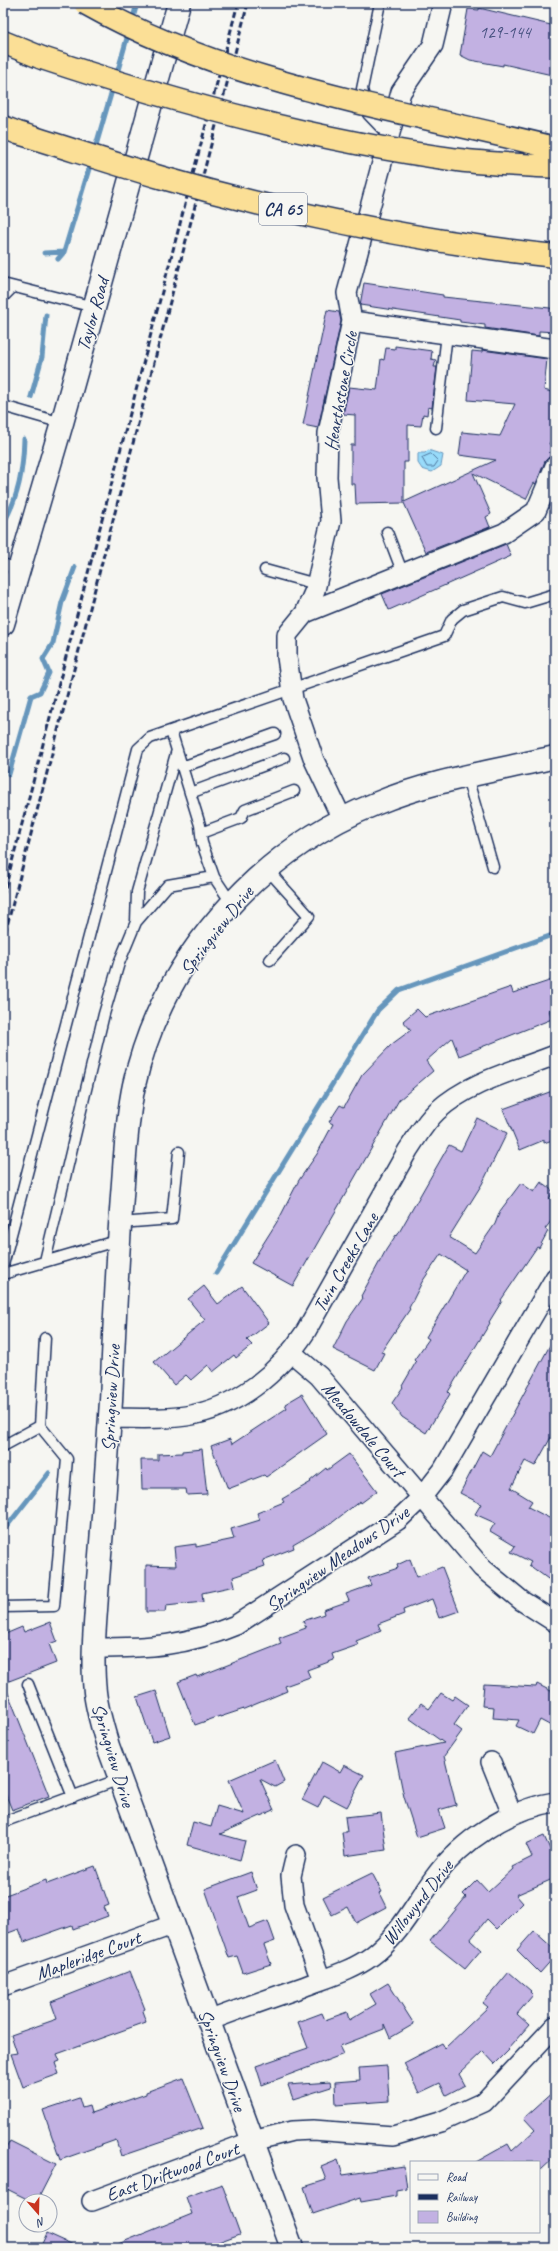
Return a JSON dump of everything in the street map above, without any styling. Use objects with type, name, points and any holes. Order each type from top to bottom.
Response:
[{"type":"highway","points":[[84,3],[125,25],[161,40],[289,84],[375,107],[466,126],[555,148]]},
{"type":"highway","points":[[3,42],[42,58],[112,81],[277,126],[366,144],[459,160],[555,167]]},
{"type":"highway","name":"CA 65","points":[[11,130],[163,178],[347,224],[451,242],[555,256]]},
{"type":"street","name":"Taylor Road","points":[[3,624],[11,567],[62,422],[179,3]]},
{"type":"street","points":[[352,321],[347,293],[401,92],[433,45],[444,3]]},
{"type":"street","name":"Hearthstone Circle","points":[[342,819],[314,760],[292,689],[287,657],[287,635],[305,613],[316,584],[331,521],[327,477],[328,433],[352,321],[555,349]]},
{"type":"street","name":"Hearthstone Circle","points":[[305,613],[504,533],[536,511],[555,466]]},
{"type":"street","name":"Springview Drive","points":[[292,2248],[172,1925],[108,1746],[95,1695],[95,1648],[110,1418],[120,1231],[129,1118],[134,1085],[143,1056],[166,998],[184,965],[232,904],[267,869],[311,837],[342,819],[401,794],[555,757]]},
{"type":"street","name":"Twin Creeks Lane","points":[[110,1418],[161,1419],[188,1416],[212,1410],[255,1386],[274,1372],[292,1353],[408,1150],[421,1130],[437,1111],[460,1094],[488,1080],[555,1055]]},
{"type":"street","name":"Springview Meadows Drive","points":[[95,1648],[152,1647],[181,1643],[209,1636],[236,1625],[398,1520],[421,1498],[443,1470],[555,1278]]},
{"type":"street","name":"Meadowdale Court","points":[[292,1353],[319,1376],[482,1568],[522,1601],[555,1622]]},
{"type":"street","points":[[491,1762],[512,1814]]},
{"type":"street","name":"Willowynd Drive","points":[[208,2021],[321,1980],[360,1963],[372,1956],[390,1940],[409,1917],[434,1877],[453,1856],[480,1834],[512,1814],[555,1802]]},
{"type":"street","points":[[296,1855],[291,1876],[294,1905],[321,1980]]},
{"type":"street","name":"Mapleridge Court","points":[[3,1986],[172,1925]]},
{"type":"street","name":"East Driftwood Court","points":[[92,2201],[253,2141],[292,2131],[313,2130],[393,2136],[440,2122],[484,2102],[555,2026]]},
{"type":"lane","points":[[380,3],[362,89],[368,114],[389,136]]},
{"type":"lane","points":[[3,284],[94,308]]},
{"type":"lane","points":[[3,297],[13,287]]},
{"type":"lane","points":[[436,428],[447,334]]},
{"type":"lane","points":[[3,406],[62,422]]},
{"type":"lane","points":[[387,532],[403,574]]},
{"type":"lane","points":[[265,570],[316,584]]},
{"type":"lane","points":[[3,1265],[138,749],[150,738],[444,636],[452,619],[463,610],[503,597],[525,603],[555,594]]},
{"type":"lane","points":[[170,731],[190,793],[201,833],[202,843],[214,877],[232,904]]},
{"type":"lane","points":[[182,767],[276,734]]},
{"type":"lane","points":[[136,922],[137,892],[177,750]]},
{"type":"lane","points":[[190,793],[284,758]]},
{"type":"lane","points":[[467,777],[493,867]]},
{"type":"lane","points":[[201,833],[241,818],[246,810],[294,791]]},
{"type":"lane","points":[[267,869],[309,916],[270,960]]},
{"type":"lane","points":[[45,1261],[104,1014],[119,963],[136,922],[168,885],[214,877]]},
{"type":"lane","points":[[3,1274],[45,1261],[120,1231],[172,1219],[179,1152]]},
{"type":"lane","points":[[3,1607],[54,1606],[67,1459],[40,1426],[45,1338]]},
{"type":"lane","points":[[3,1446],[40,1426]]},
{"type":"lane","points":[[28,1684],[73,1797]]},
{"type":"lane","points":[[3,1822],[120,1779]]},
{"type":"water","points":[[428,450],[443,455],[441,466],[432,472],[422,469],[418,463],[418,453],[425,453]]},
{"type":"building","points":[[479,8],[555,26],[555,73],[552,72],[552,75],[503,64],[503,66],[470,60],[460,55],[468,9],[479,10]]},
{"type":"building","points":[[364,283],[443,295],[443,297],[550,308],[555,310],[555,332],[539,331],[539,336],[485,328],[485,325],[460,322],[460,320],[360,305]]},
{"type":"building","points":[[327,310],[339,312],[341,321],[318,428],[303,425]]},
{"type":"building","points":[[395,346],[432,351],[431,359],[436,360],[434,367],[437,367],[432,408],[428,407],[427,415],[423,414],[421,426],[408,425],[408,462],[404,462],[404,502],[496,460],[459,455],[462,432],[500,436],[515,404],[468,400],[472,351],[482,352],[482,350],[547,359],[544,390],[555,393],[555,433],[549,444],[555,447],[555,455],[549,457],[545,461],[536,484],[534,483],[526,499],[473,473],[491,514],[486,517],[490,527],[426,552],[404,503],[356,504],[355,484],[351,484],[351,445],[355,445],[355,415],[343,414],[349,387],[377,390],[381,359],[384,360],[386,348],[395,349]]},
{"type":"building","points":[[506,544],[511,556],[389,610],[382,594]]},
{"type":"building","points":[[555,979],[555,1008],[549,1010],[552,1019],[459,1056],[452,1038],[426,1061],[433,1071],[399,1100],[293,1286],[251,1263],[280,1217],[299,1180],[317,1154],[333,1124],[329,1122],[340,1105],[344,1107],[362,1075],[392,1044],[411,1030],[403,1021],[417,1009],[425,1017],[511,987],[513,993]]},
{"type":"building","points":[[555,1090],[555,1139],[544,1143],[544,1140],[520,1150],[503,1109]]},
{"type":"building","points":[[477,1118],[507,1133],[482,1184],[449,1237],[475,1253],[495,1224],[500,1211],[521,1183],[534,1192],[541,1182],[554,1192],[549,1198],[555,1203],[555,1216],[545,1229],[548,1231],[539,1248],[537,1247],[501,1300],[502,1301],[489,1322],[490,1323],[448,1392],[450,1394],[426,1433],[402,1417],[392,1403],[403,1387],[402,1386],[416,1362],[414,1360],[429,1339],[426,1337],[466,1270],[441,1254],[422,1282],[409,1308],[410,1309],[381,1352],[384,1353],[375,1370],[333,1349],[347,1321],[363,1298],[361,1296],[386,1250],[396,1235],[397,1236],[449,1145],[461,1151]]},
{"type":"building","points":[[204,1286],[218,1304],[242,1286],[269,1323],[247,1340],[252,1345],[236,1358],[234,1355],[213,1372],[208,1365],[191,1380],[186,1375],[174,1385],[154,1362],[205,1320],[188,1299]]},
{"type":"building","points":[[555,1336],[555,1430],[535,1466],[525,1461],[511,1488],[532,1501],[528,1507],[555,1521],[555,1584],[529,1565],[531,1562],[511,1552],[515,1546],[490,1531],[495,1523],[475,1514],[481,1504],[460,1493],[482,1451],[490,1456]]},
{"type":"building","points":[[302,1394],[327,1434],[266,1477],[264,1475],[228,1489],[211,1446],[230,1439],[232,1444],[287,1408],[285,1404]]},
{"type":"building","points":[[202,1449],[207,1494],[187,1495],[186,1489],[142,1489],[141,1460],[158,1460],[158,1454],[182,1453],[182,1451]]},
{"type":"building","points":[[349,1454],[377,1491],[361,1503],[360,1501],[333,1522],[293,1545],[294,1548],[263,1560],[265,1566],[233,1577],[235,1586],[202,1593],[203,1602],[166,1606],[165,1612],[146,1612],[146,1565],[176,1566],[174,1547],[196,1544],[196,1547],[234,1539],[231,1529],[260,1520],[257,1513],[284,1502],[282,1499],[311,1482],[310,1481],[326,1468],[327,1470]]},
{"type":"building","points":[[410,1559],[417,1577],[442,1567],[459,1611],[439,1618],[432,1599],[403,1610],[404,1614],[378,1624],[381,1631],[356,1641],[358,1645],[332,1654],[334,1660],[307,1670],[310,1677],[285,1686],[287,1691],[244,1709],[195,1725],[178,1682],[196,1675],[197,1677],[281,1644],[279,1638],[306,1628],[303,1621],[324,1614],[323,1610],[349,1601],[346,1594],[371,1585],[368,1578],[398,1568],[397,1565]]},
{"type":"building","points":[[50,1622],[57,1641],[49,1644],[56,1663],[4,1683],[49,1796],[12,1810],[3,1788],[3,1635],[22,1627],[24,1632]]},
{"type":"building","points":[[484,1684],[536,1687],[537,1684],[555,1693],[555,1728],[540,1720],[533,1734],[516,1726],[519,1720],[493,1718],[494,1707],[482,1706]]},
{"type":"building","points":[[156,1691],[170,1736],[152,1742],[137,1697]]},
{"type":"building","points":[[441,1693],[452,1700],[455,1696],[468,1705],[454,1725],[462,1731],[444,1756],[456,1805],[439,1810],[445,1828],[417,1837],[404,1797],[395,1753],[444,1743],[409,1718],[421,1703],[429,1709]]},
{"type":"building","points":[[275,1760],[284,1782],[275,1787],[260,1779],[274,1810],[220,1834],[245,1841],[240,1860],[187,1845],[193,1822],[211,1827],[217,1806],[244,1814],[229,1780]]},
{"type":"building","points":[[322,1762],[340,1772],[344,1765],[364,1775],[347,1807],[324,1795],[318,1808],[302,1800]]},
{"type":"building","points":[[381,1813],[386,1850],[345,1856],[342,1832],[347,1832],[345,1817]]},
{"type":"building","points":[[544,1836],[555,1860],[555,1878],[516,1895],[523,1903],[497,1929],[487,1919],[470,1940],[481,1950],[465,1969],[430,1941],[466,1897],[463,1894],[477,1880],[488,1892],[513,1869],[512,1867],[532,1857],[526,1844]]},
{"type":"building","points":[[95,1866],[109,1905],[104,1907],[108,1916],[73,1929],[72,1925],[24,1942],[19,1929],[3,1935],[3,1896],[46,1880],[47,1884]]},
{"type":"building","points":[[251,1872],[257,1890],[238,1897],[249,1928],[268,1921],[275,1941],[264,1945],[271,1964],[243,1973],[237,1956],[229,1958],[205,1889]]},
{"type":"building","points":[[372,1873],[382,1892],[379,1893],[386,1907],[356,1923],[348,1907],[332,1915],[323,1897]]},
{"type":"building","points":[[534,1931],[555,1950],[555,1956],[540,1973],[517,1950]]},
{"type":"building","points":[[130,1971],[145,2009],[142,2011],[146,2022],[57,2054],[60,2061],[55,2063],[59,2074],[23,2087],[11,2054],[17,2053],[11,2035],[57,2019],[51,2002]]},
{"type":"building","points":[[509,1972],[531,1991],[530,1992],[533,1995],[517,2014],[529,2025],[508,2049],[509,2050],[495,2064],[483,2051],[459,2074],[465,2085],[446,2095],[440,2083],[419,2093],[404,2063],[442,2043],[445,2048],[488,2007],[483,2003]]},
{"type":"building","points":[[388,1983],[414,2024],[390,2038],[384,2024],[384,2029],[340,2046],[344,2054],[262,2085],[256,2066],[308,2048],[298,2022],[322,2013],[325,2020],[347,2012],[349,2020],[376,2004],[370,1994]]},
{"type":"building","points":[[387,2066],[389,2101],[336,2105],[335,2082],[360,2080],[359,2068]]},
{"type":"building","points":[[183,2078],[203,2128],[121,2156],[116,2140],[60,2160],[43,2110],[79,2098],[82,2108],[89,2106],[91,2113],[146,2094],[146,2092]]},
{"type":"building","points":[[330,2082],[331,2087],[293,2099],[288,2085]]},
{"type":"building","points":[[555,2090],[555,2157],[541,2170],[540,2161],[478,2161],[508,2144],[512,2151],[535,2130],[524,2118]]},
{"type":"building","points":[[10,2141],[56,2164],[41,2193],[18,2193],[18,2194],[3,2187],[3,2154]]},
{"type":"building","points":[[338,2160],[343,2175],[404,2166],[407,2189],[396,2191],[396,2196],[361,2202],[360,2198],[313,2214],[304,2187],[326,2180],[321,2167]]},
{"type":"building","points":[[222,2184],[240,2234],[202,2248],[108,2248],[192,2214],[186,2197]]},
{"type":"building","points":[[47,2233],[80,2248],[40,2248]]},
{"type":"waterway","points":[[132,22],[137,3]]},
{"type":"waterway","points":[[116,77],[129,31]]},
{"type":"waterway","points":[[94,152],[113,87]]},
{"type":"waterway","points":[[58,259],[64,252],[91,162]]},
{"type":"waterway","points":[[44,253],[64,252]]},
{"type":"waterway","points":[[31,397],[42,357],[46,315]]},
{"type":"waterway","points":[[3,524],[13,503],[19,483],[23,462],[24,439]]},
{"type":"waterway","points":[[9,774],[31,696],[40,692],[49,673],[43,659],[53,643],[62,602],[75,567]]},
{"type":"waterway","points":[[216,1273],[378,1010],[399,990],[555,934]]},
{"type":"waterway","points":[[3,1531],[49,1473]]},
{"type":"railway","points":[[3,896],[238,3]]},
{"type":"railway","points":[[3,941],[248,3]]}]
